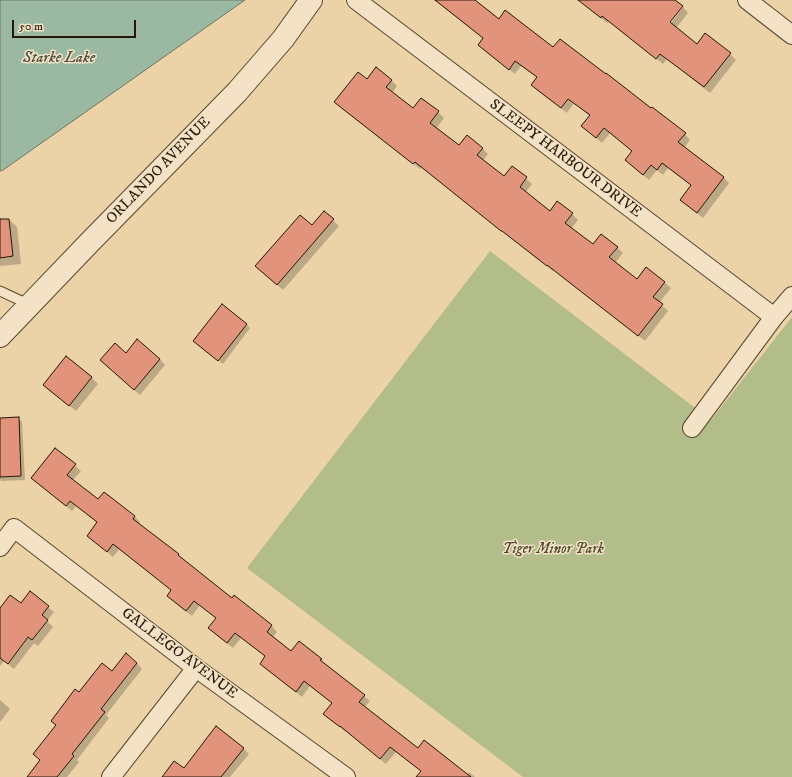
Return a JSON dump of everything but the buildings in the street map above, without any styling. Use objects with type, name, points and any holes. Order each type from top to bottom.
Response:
[{"type":"street","name":"ORLANDO AVENUE","points":[[0,336],[237,92],[283,39],[311,0]]},
{"type":"street","name":"SLEEPY HARBOUR DRIVE","points":[[356,0],[774,317]]},
{"type":"street","points":[[747,0],[792,35]]},
{"type":"street","points":[[692,428],[774,317],[792,296]]},
{"type":"street","name":"GALLEGO AVENUE","points":[[0,547],[14,528],[196,668],[346,777]]},
{"type":"street","points":[[111,777],[196,668]]},
{"type":"lane","points":[[0,291],[30,305]]},
{"type":"green space","name":"Tiger Minor Park","points":[[490,251],[711,420],[792,317],[792,777],[523,777],[247,568]]},
{"type":"water","name":"Starke Lake","points":[[0,0],[245,0],[0,171]]}]
